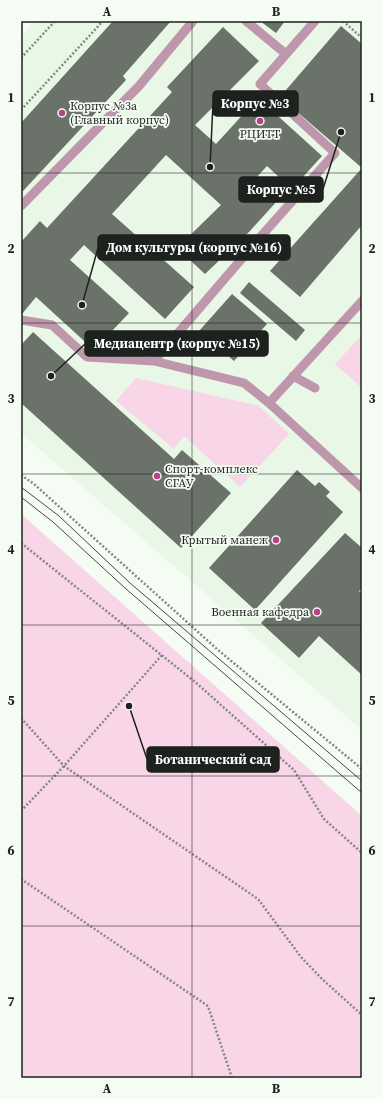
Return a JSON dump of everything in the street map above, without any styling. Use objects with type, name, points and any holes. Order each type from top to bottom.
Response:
[{"type":"lane","points":[[21,206],[139,86],[192,21]]},
{"type":"lane","points":[[246,21],[286,54]]},
{"type":"lane","points":[[154,361],[335,153],[260,84],[314,21]]},
{"type":"lane","points":[[269,403],[362,301]]},
{"type":"lane","points":[[21,320],[52,325],[88,357],[154,361],[244,383],[269,403],[362,488]]},
{"type":"lane","points":[[293,376],[315,388]]},
{"type":"path","points":[[21,58],[55,21]]},
{"type":"path","points":[[21,110],[103,21]]},
{"type":"path","points":[[343,21],[362,38]]},
{"type":"path","points":[[21,475],[34,484],[218,650],[362,769]]},
{"type":"path","points":[[21,543],[162,655],[294,770],[324,819],[362,853]]},
{"type":"path","points":[[21,811],[64,766],[162,655]]},
{"type":"path","points":[[21,718],[64,766],[258,899],[301,957],[322,979],[362,1015]]},
{"type":"path","points":[[21,879],[208,1006],[232,1078]]},
{"type":"shaded area","points":[[35,21],[362,21],[362,730],[21,433],[21,37]]},
{"type":"shaded area","points":[[362,335],[362,388],[335,364]]},
{"type":"shaded area","points":[[136,378],[259,406],[289,434],[240,487],[184,436],[174,449],[116,401]]},
{"type":"shaded area","points":[[21,514],[362,816],[362,1078],[21,1078]]},
{"type":"building","name":"Корпус №3a (Главный корпус)","points":[[113,21],[171,21],[123,76],[126,80],[23,191],[21,189],[21,123]]},
{"type":"building","points":[[260,21],[285,21],[276,33]]},
{"type":"building","points":[[341,26],[362,44],[362,168],[280,97]]},
{"type":"building","points":[[223,27],[259,61],[195,125],[216,144],[258,98],[322,156],[292,189],[267,166],[255,179],[278,200],[250,231],[205,274],[177,248],[221,205],[166,155],[112,214],[194,287],[165,319],[84,245],[70,260],[129,313],[94,350],[36,297],[22,314],[21,242],[40,221],[47,228],[172,92],[167,87]]},
{"type":"building","points":[[362,168],[362,225],[300,297],[270,271]]},
{"type":"building","points":[[249,282],[305,330],[296,341],[240,293]]},
{"type":"building","points":[[232,294],[267,324],[234,361],[199,331]]},
{"type":"building","name":"Спорт-комплекс СГАУ","points":[[33,332],[174,459],[182,450],[231,493],[181,548],[21,403],[21,345]]},
{"type":"building","name":"Крытый манеж","points":[[297,470],[315,486],[319,482],[330,492],[326,496],[343,512],[255,610],[209,568]]},
{"type":"building","name":"Военная кафедра","points":[[345,533],[362,548],[362,588],[359,591],[362,594],[362,675],[319,636],[299,658],[261,623]]},
{"type":"tram line","points":[[21,487],[59,516],[130,583],[362,781]]},
{"type":"tram line","points":[[21,497],[53,522],[125,588],[362,793]]},
{"type":"place","name":"Корпус №3a (Главный корпус)","points":[[62,113]]},
{"type":"place","name":"РЦИТТ","points":[[260,121]]},
{"type":"place","name":"Корпус №5","points":[[341,132]]},
{"type":"place","name":"Корпус №3","points":[[210,167]]},
{"type":"place","name":"Дом культуры (корпус №16)","points":[[82,305]]},
{"type":"place","name":"Медиацентр (корпус №15)","points":[[51,376]]},
{"type":"place","name":"Спорт-комплекс СГАУ","points":[[157,476]]},
{"type":"place","name":"Крытый манеж","points":[[276,540]]},
{"type":"place","name":"Военная кафедра","points":[[317,612]]},
{"type":"place","name":"Ботанический сад","points":[[129,706]]}]
